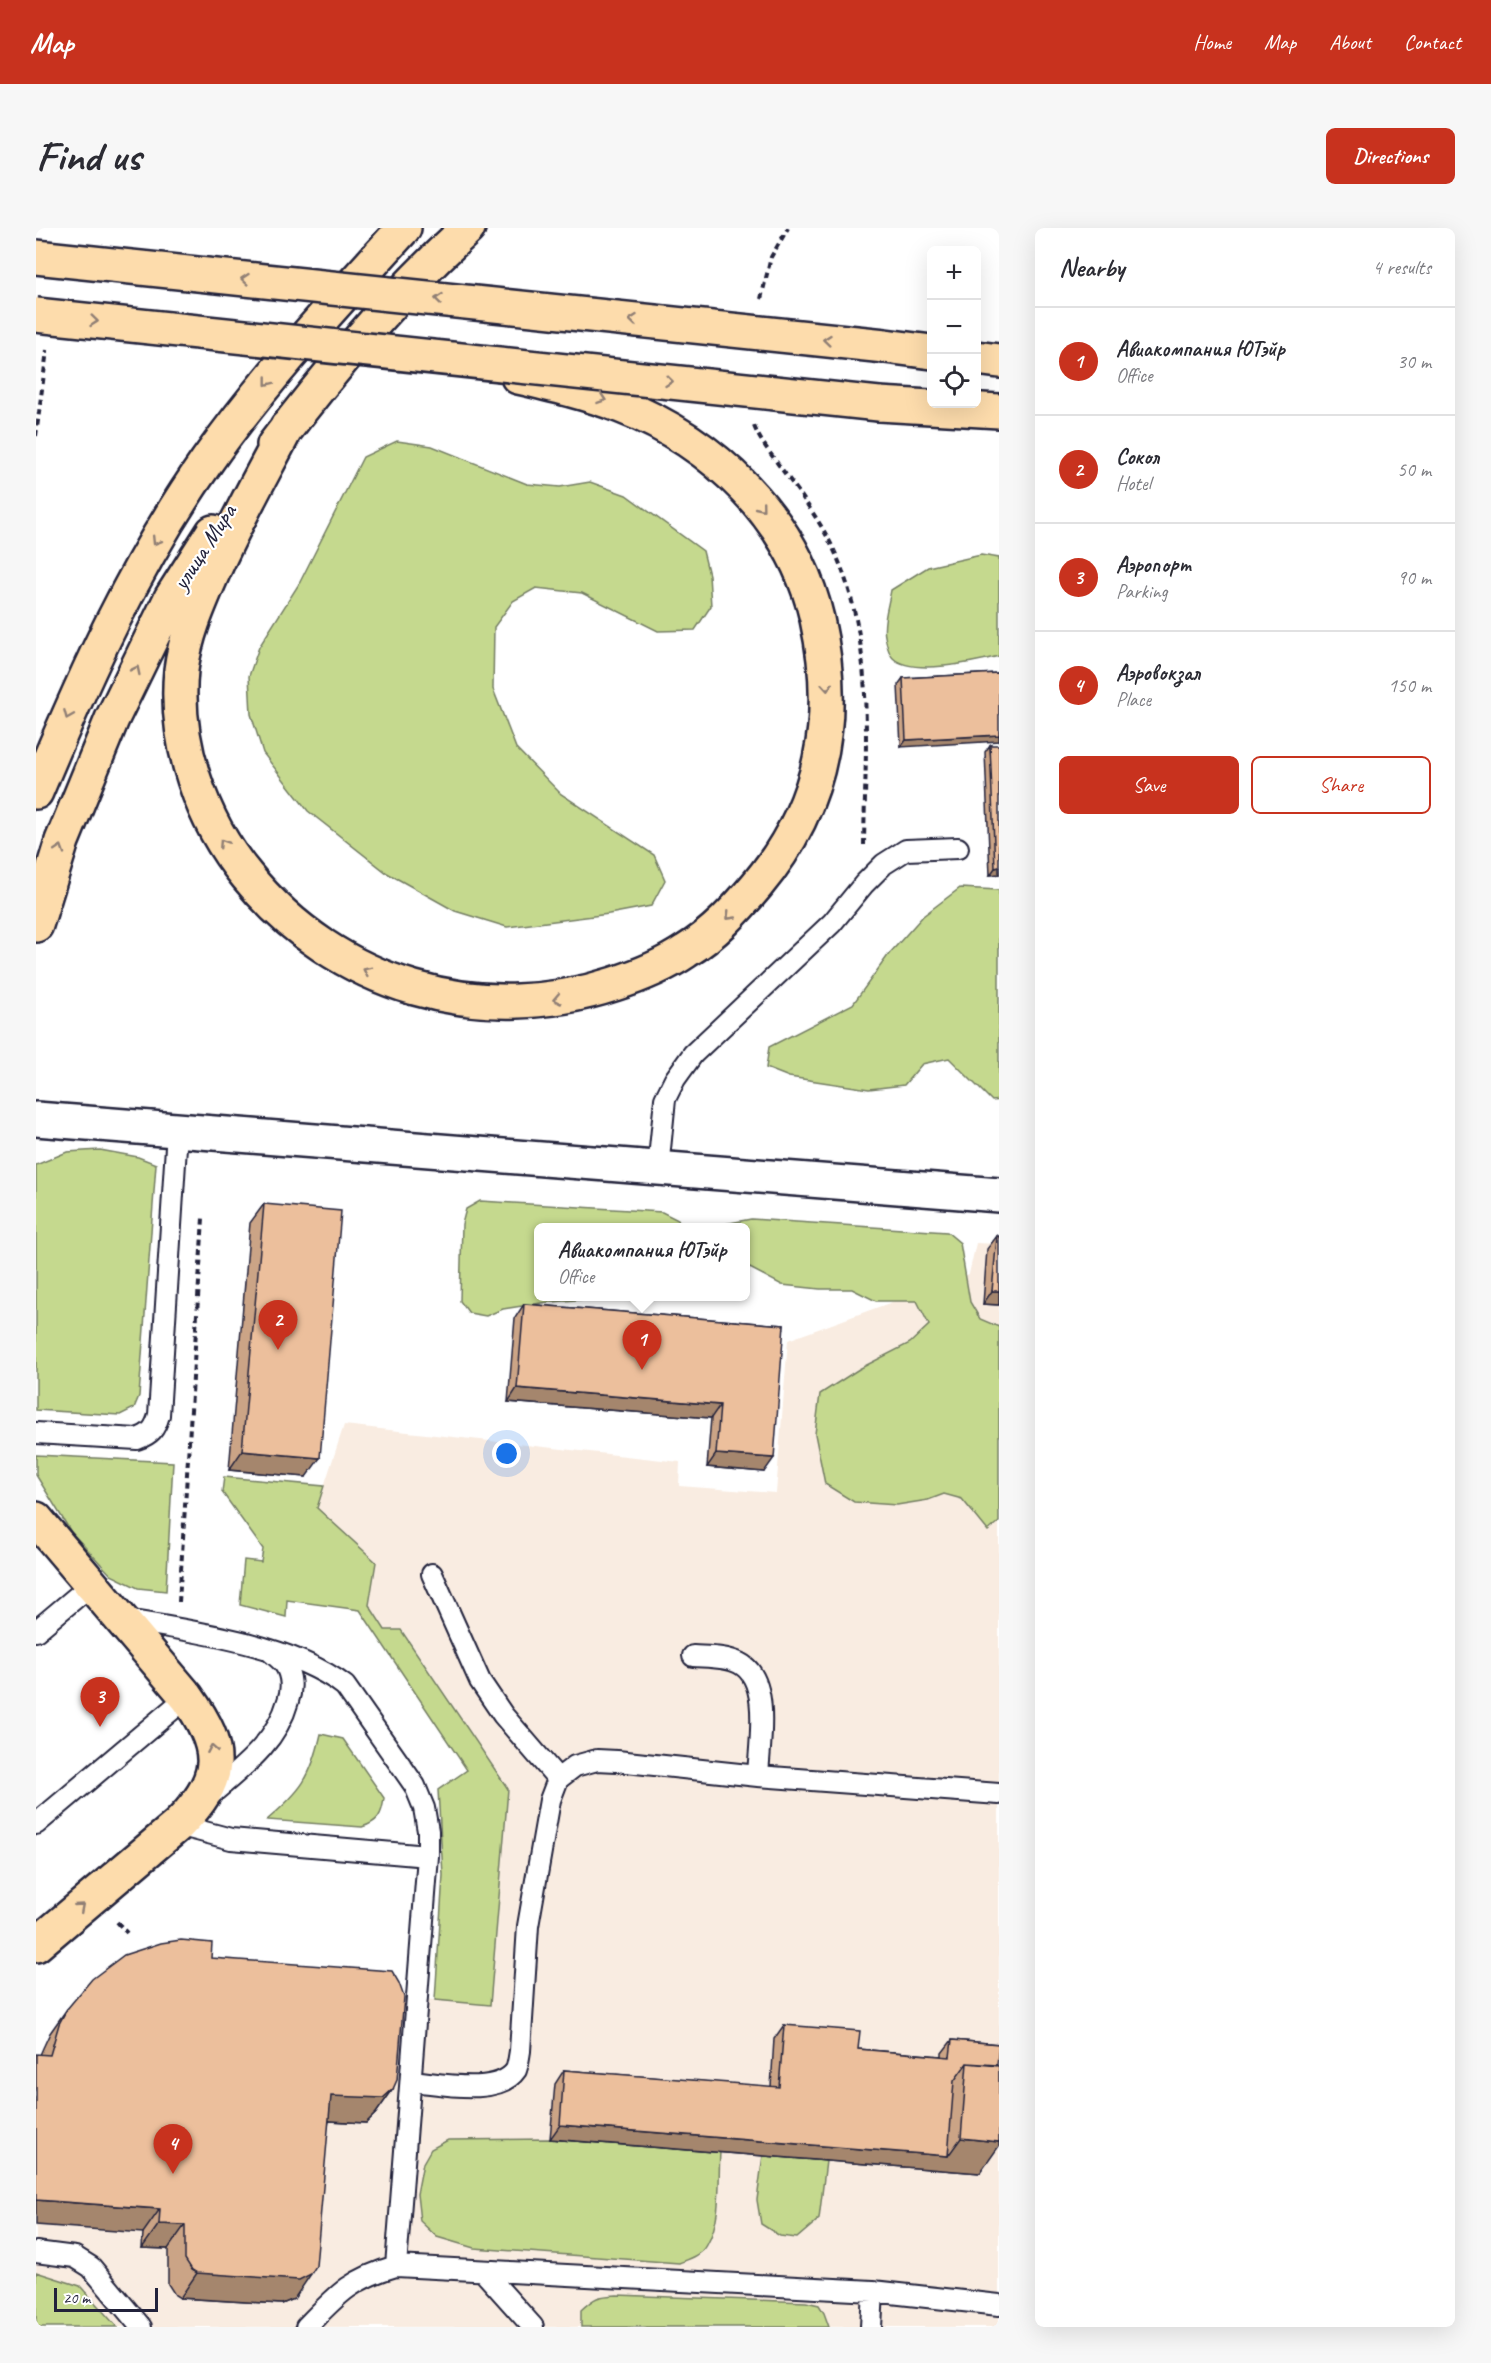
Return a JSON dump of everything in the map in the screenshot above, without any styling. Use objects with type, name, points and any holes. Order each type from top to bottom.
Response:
[{"type":"main road","name":"улица Мира","points":[[36,792],[74,701],[135,575],[207,461],[293,350],[404,228]]},
{"type":"main road","name":"улица Мира","points":[[36,925],[71,819],[112,719],[171,598],[242,488],[324,378],[435,258],[468,228]]},
{"type":"main road","points":[[36,257],[927,350]]},
{"type":"main road","points":[[36,315],[879,404],[999,411]]},
{"type":"main road","points":[[981,352],[999,354]]},
{"type":"main road","points":[[287,427],[227,540],[195,614],[187,638],[181,670],[184,737],[204,805],[218,837],[259,891],[315,941],[351,963],[413,988],[470,1000],[501,1003],[543,1001],[589,993],[634,978],[687,951],[719,927],[768,872],[788,842],[804,811],[813,785],[825,736],[828,699],[825,655],[815,611],[802,571],[777,526],[748,491],[715,460],[670,429],[622,407],[574,390],[423,356]]},
{"type":"main road","points":[[981,359],[999,361]]},
{"type":"main road","points":[[36,1519],[188,1697],[207,1728],[213,1744],[214,1761],[212,1778],[188,1816],[36,1946]]},
{"type":"street","points":[[36,1119],[999,1195]]},
{"type":"lane","points":[[658,1169],[665,1099],[675,1079],[693,1054],[832,923],[884,864],[906,850],[958,848]]},
{"type":"lane","points":[[36,1433],[137,1439],[148,1435],[155,1429],[159,1415],[177,1131]]},
{"type":"lane","points":[[432,1574],[480,1681],[503,1715],[558,1779]]},
{"type":"lane","points":[[36,1631],[92,1584]]},
{"type":"lane","points":[[120,1619],[178,1628],[269,1650],[314,1666],[345,1686],[415,1786],[424,1808],[428,1831],[428,1856],[396,2266]]},
{"type":"lane","points":[[269,1650],[285,1666],[291,1681],[284,1716],[258,1754],[188,1816],[231,1839],[428,1856]]},
{"type":"lane","points":[[693,1656],[723,1658],[740,1663],[752,1673],[758,1684],[761,1700],[758,1776]]},
{"type":"lane","points":[[36,1824],[188,1697]]},
{"type":"lane","points":[[411,2081],[476,2087],[499,2084],[516,2070],[520,2051],[528,1926],[550,1800],[558,1779],[575,1766],[597,1760],[758,1776],[999,1794]]},
{"type":"lane","points":[[36,2252],[75,2257],[91,2267],[141,2327]]},
{"type":"lane","points":[[306,2327],[347,2287],[369,2274],[396,2266],[873,2291],[999,2305]]},
{"type":"lane","points":[[483,2271],[533,2327]]},
{"type":"lane","points":[[871,2327],[873,2291]]},
{"type":"path","points":[[178,1628],[202,1218]]},
{"type":"shaded area","points":[[976,1243],[999,1244],[999,2327],[36,2327],[36,2067],[50,2033],[75,2003],[195,1982],[490,2004],[508,1789],[402,1630],[385,1630],[369,1605],[376,1562],[317,1508],[344,1425],[680,1462],[679,1486],[776,1493],[788,1340],[969,1274]]},
{"type":"green space","points":[[397,441],[432,446],[527,484],[560,487],[590,482],[626,495],[703,551],[709,575],[711,606],[695,630],[658,631],[582,593],[536,588],[513,601],[494,627],[493,689],[516,748],[561,794],[654,855],[665,880],[651,906],[609,914],[507,927],[455,911],[387,873],[308,811],[263,753],[251,714],[249,676],[259,647],[299,584],[363,457]]},
{"type":"green space","points":[[981,555],[999,558],[999,656],[960,664],[928,667],[902,663],[893,658],[884,631],[891,590],[928,567]]},
{"type":"green space","points":[[960,888],[999,890],[999,1100],[992,1101],[949,1058],[922,1064],[904,1085],[869,1089],[789,1077],[766,1068],[769,1047],[853,1004],[889,954],[923,916]]},
{"type":"green space","points":[[100,1150],[138,1157],[156,1164],[139,1396],[134,1408],[120,1415],[36,1410],[36,1165],[67,1152]]},
{"type":"green space","points":[[480,1201],[662,1212],[678,1220],[679,1223],[534,1223],[534,1301],[564,1301],[503,1309],[486,1316],[469,1313],[460,1301],[462,1224],[466,1209]]},
{"type":"green space","points":[[751,1219],[947,1232],[960,1243],[970,1302],[980,1319],[999,1327],[999,1522],[988,1531],[962,1499],[944,1494],[928,1500],[897,1505],[854,1502],[825,1484],[815,1434],[820,1394],[859,1369],[910,1343],[929,1325],[917,1301],[876,1301],[852,1289],[820,1289],[782,1285],[750,1268],[750,1223],[730,1223]]},
{"type":"green space","points":[[36,1455],[173,1462],[166,1591],[138,1588],[111,1575],[71,1532],[36,1475]]},
{"type":"green space","points":[[224,1477],[324,1486],[317,1508],[376,1562],[369,1605],[385,1630],[401,1630],[508,1789],[490,2005],[435,2000],[443,1875],[438,1790],[467,1770],[360,1610],[287,1600],[286,1617],[240,1605],[244,1560],[261,1562],[263,1549],[222,1492]]},
{"type":"green space","points":[[321,1734],[343,1739],[384,1798],[382,1809],[372,1823],[362,1827],[267,1820],[288,1801],[303,1783],[313,1762]]},
{"type":"green space","points":[[550,2139],[720,2152],[717,2212],[712,2235],[705,2248],[695,2256],[679,2263],[474,2248],[437,2237],[420,2221],[417,2194],[423,2163],[431,2149],[448,2140]]},
{"type":"green space","points":[[763,2155],[826,2161],[819,2219],[797,2238],[780,2236],[761,2224],[757,2200]]},
{"type":"green space","points":[[36,2272],[80,2286],[117,2327],[36,2327]]},
{"type":"green space","points":[[617,2295],[806,2302],[819,2305],[829,2327],[581,2327],[581,2310],[597,2298]]},
{"type":"building","points":[[999,673],[999,735],[906,740],[903,678]]},
{"type":"building","points":[[990,745],[999,745],[999,867],[995,868]]},
{"type":"building","points":[[264,1204],[341,1211],[320,1458],[242,1451]]},
{"type":"building","points":[[997,1236],[999,1236],[999,1291],[992,1291]]},
{"type":"building","points":[[524,1304],[784,1325],[774,1458],[716,1454],[720,1405],[517,1388]]},
{"type":"building","points":[[181,1940],[212,1943],[211,1958],[392,1971],[404,1997],[397,2080],[393,2089],[383,2098],[331,2096],[316,2266],[311,2274],[299,2280],[197,2273],[192,2270],[185,2259],[185,2225],[159,2224],[160,2209],[36,2200],[36,2054],[50,2055],[59,2024],[67,2009],[92,1979],[124,1955],[161,1943]]},
{"type":"building","points":[[784,2025],[860,2031],[858,2049],[950,2057],[952,2040],[999,2044],[997,2065],[967,2063],[954,2081],[948,2156],[560,2125],[564,2070],[779,2087]]},
{"type":"building","points":[[967,2063],[999,2066],[999,2142],[961,2138]]},
{"type":"place","name":"Сокол","points":[[278,1350]]},
{"type":"place","name":"Авиакомпания ЮТэйр","points":[[642,1370]]},
{"type":"place","name":"Аэропорт","points":[[100,1727]]},
{"type":"place","name":"Аэровокзал","points":[[173,2174]]}]
